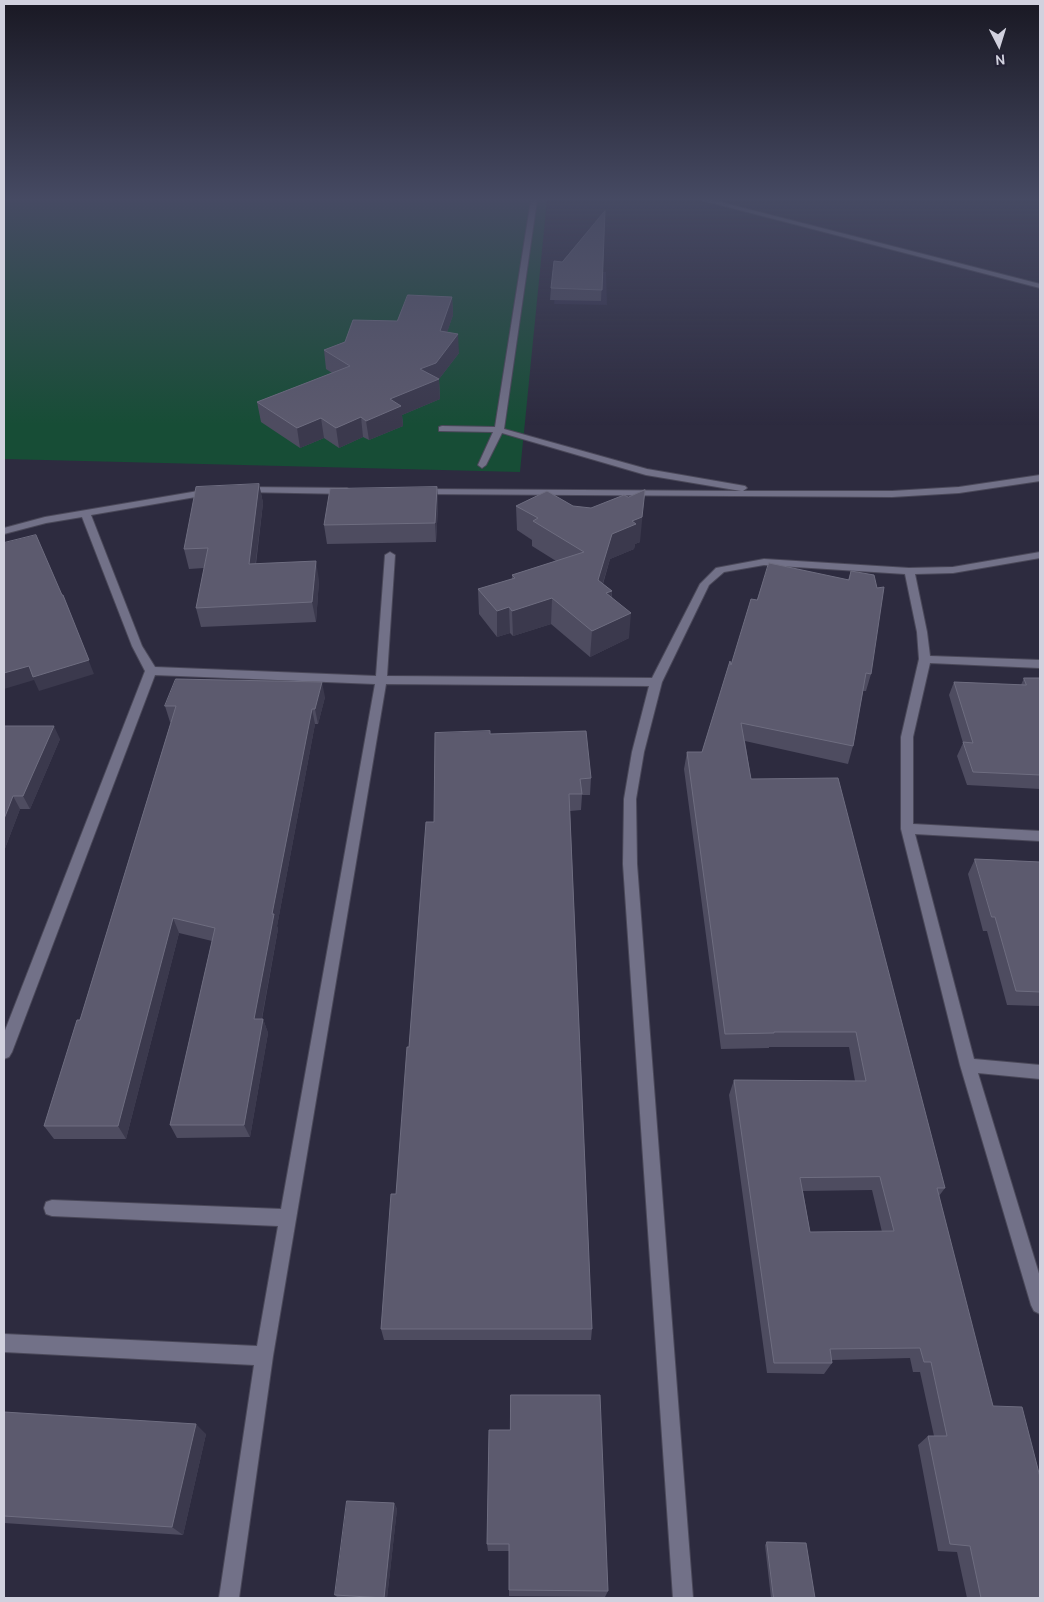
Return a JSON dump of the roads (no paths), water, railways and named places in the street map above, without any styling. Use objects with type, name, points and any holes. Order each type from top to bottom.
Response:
[{"type":"street","points":[[482,465],[499,430],[523,275]]},
{"type":"street","points":[[996,275],[1040,286]]},
{"type":"street","points":[[442,429],[499,430],[646,472],[784,494]]},
{"type":"street","points":[[410,492],[892,494],[949,490],[1040,478]]},
{"type":"street","points":[[236,490],[361,491]]},
{"type":"street","points":[[4,531],[45,520],[190,494],[221,491]]},
{"type":"street","points":[[4,1052],[150,671],[137,646],[85,513]]},
{"type":"street","points":[[229,1598],[264,1356],[381,680],[390,555]]},
{"type":"street","points":[[683,1598],[630,864],[630,799],[638,752],[656,682],[705,584],[720,570],[764,562],[909,572],[953,570],[1040,555]]},
{"type":"street","points":[[909,572],[922,632],[925,659],[907,737],[907,829],[968,1065],[1040,1305]]},
{"type":"street","points":[[925,659],[1040,664]]},
{"type":"street","points":[[150,671],[381,680],[656,682]]},
{"type":"street","points":[[907,829],[1040,836]]},
{"type":"street","points":[[968,1065],[1040,1072]]},
{"type":"street","points":[[52,1208],[288,1218]]},
{"type":"street","points":[[4,1343],[264,1356]]}]
